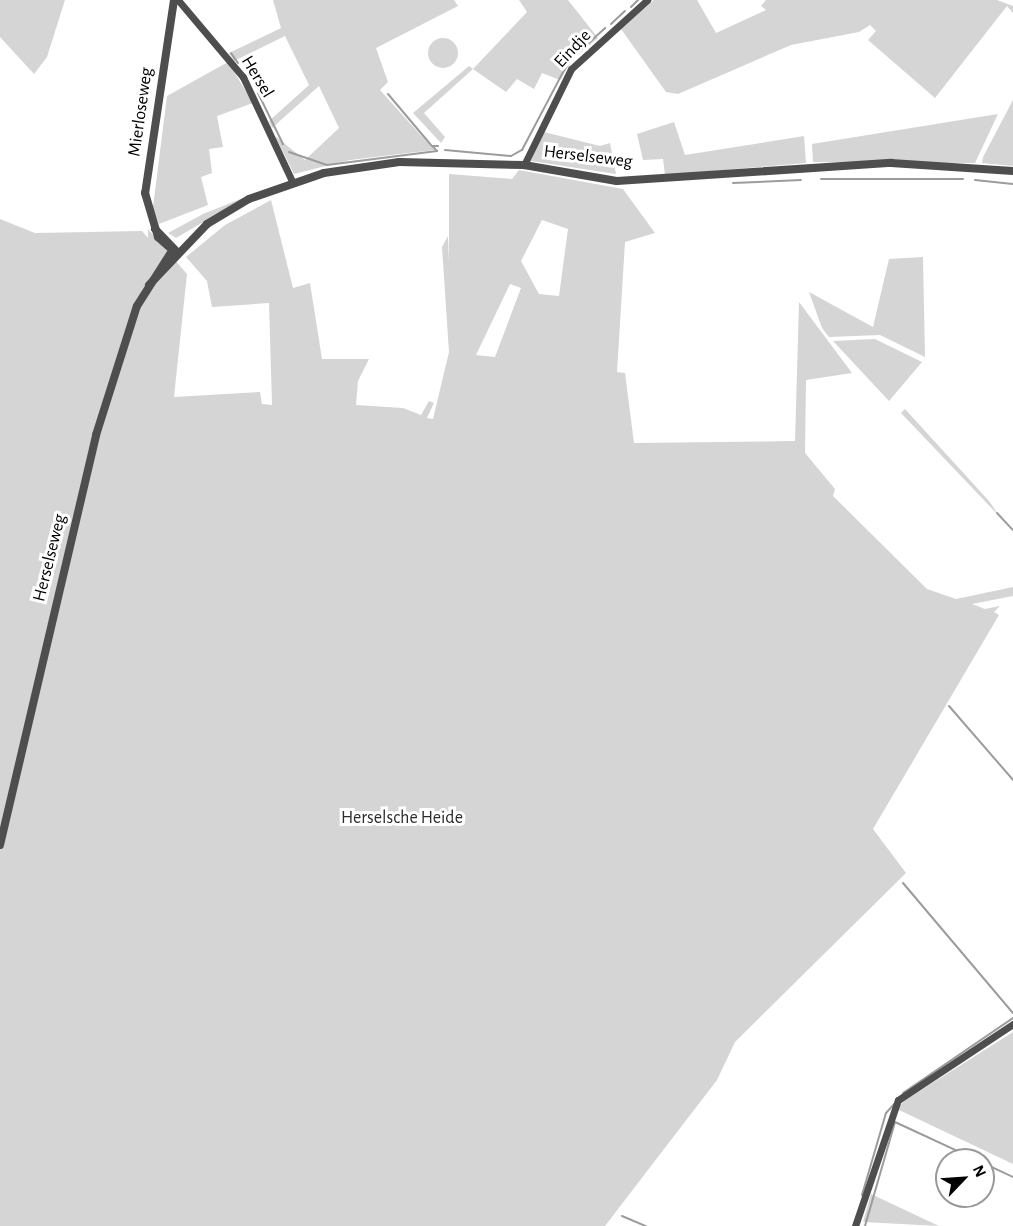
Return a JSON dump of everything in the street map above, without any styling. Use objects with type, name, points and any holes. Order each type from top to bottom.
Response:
[{"type":"street","name":"Hersel","points":[[176,0],[243,77],[292,182]]},
{"type":"street","name":"Mierloseweg","points":[[175,251],[154,228],[145,193],[176,0]]},
{"type":"street","name":"Eindje","points":[[524,165],[571,69],[647,0]]},
{"type":"street","name":"Herselseweg","points":[[0,845],[96,435],[124,338],[149,285],[175,251],[207,224],[292,182],[399,162],[524,165],[617,181],[891,163],[1013,171]]},
{"type":"street","points":[[855,1226],[898,1100],[1013,1024]]},
{"type":"green space","points":[[0,0],[65,0],[47,57],[34,74],[0,37]]},
{"type":"green space","points":[[273,0],[454,0],[458,6],[376,48],[388,82],[380,90],[434,150],[350,160],[294,174],[275,136],[305,160],[339,128],[319,86],[272,128],[269,121],[309,85],[285,36],[234,61],[229,53],[281,28]]},
{"type":"green space","points":[[519,0],[568,0],[598,38],[574,58],[560,80],[542,73],[534,89],[517,79],[506,92],[473,69],[527,12]]},
{"type":"green space","points":[[654,0],[697,0],[716,33],[766,10],[761,6],[766,0],[997,0],[1013,6],[1013,13],[1007,6],[935,98],[868,40],[876,31],[870,25],[859,32],[791,45],[678,94],[666,92],[621,29]]},
{"type":"green space","points":[[443,38],[449,39],[457,47],[457,59],[449,67],[443,68],[437,67],[429,59],[428,53],[429,47],[437,39]]},
{"type":"green space","points":[[228,62],[253,103],[217,116],[223,147],[209,149],[212,173],[201,177],[208,205],[159,224],[153,207],[167,96]]},
{"type":"green space","points":[[469,66],[473,69],[424,113],[445,137],[441,143],[413,113]]},
{"type":"green space","points":[[1013,100],[1013,166],[982,163],[983,157]]},
{"type":"green space","points":[[998,114],[975,163],[813,162],[812,144]]},
{"type":"green space","points":[[674,122],[685,155],[804,136],[806,163],[665,175],[663,159],[643,160],[637,134]]},
{"type":"green space","points":[[544,132],[600,146],[610,143],[616,174],[531,161]]},
{"type":"green space","name":"Herselsche Heide","points":[[519,170],[623,189],[655,233],[625,242],[617,372],[625,373],[634,443],[795,441],[799,302],[852,373],[806,380],[805,453],[835,489],[833,496],[927,589],[956,599],[1013,587],[1013,596],[972,604],[985,609],[1000,606],[994,612],[999,615],[873,829],[906,873],[735,1042],[717,1080],[605,1226],[0,1226],[0,219],[35,233],[142,231],[148,238],[148,229],[187,274],[174,397],[260,392],[262,404],[272,405],[269,303],[212,307],[207,281],[186,257],[225,225],[271,200],[293,288],[310,283],[322,359],[369,359],[358,381],[356,405],[403,408],[421,415],[429,401],[434,403],[427,418],[433,419],[449,352],[442,247],[448,236],[449,263],[449,174],[512,179]],"holes":[[[542,220],[568,229],[559,296],[539,294],[521,261]],[[510,284],[521,288],[495,357],[476,355]]]},
{"type":"green space","points":[[248,196],[176,238],[168,233],[203,214]]},
{"type":"green space","points":[[923,257],[925,357],[880,335],[829,337],[822,328],[809,292],[873,327],[889,259]]},
{"type":"green space","points":[[875,339],[922,362],[889,401],[833,341]]},
{"type":"green space","points":[[905,409],[989,501],[1000,517],[901,413]]},
{"type":"green space","points":[[1013,1032],[1013,1164],[995,1155],[995,1148],[979,1148],[897,1109],[904,1101]]},
{"type":"green space","points":[[871,1194],[939,1226],[863,1222]]},
{"type":"waterway","points":[[631,7],[638,0]]},
{"type":"waterway","points":[[611,24],[625,11]]},
{"type":"waterway","points":[[445,150],[511,156],[522,150],[569,61],[605,28]]},
{"type":"waterway","points":[[231,53],[238,63]]},
{"type":"waterway","points":[[258,93],[283,144]]},
{"type":"waterway","points":[[388,94],[431,145]]},
{"type":"waterway","points":[[289,152],[327,165],[437,151],[432,146],[438,146]]},
{"type":"waterway","points":[[821,179],[963,179]]},
{"type":"waterway","points":[[733,183],[801,180]]},
{"type":"waterway","points":[[975,180],[1013,184]]},
{"type":"waterway","points":[[997,513],[1013,530]]},
{"type":"waterway","points":[[949,706],[1013,780]]},
{"type":"waterway","points":[[903,883],[1013,1013]]},
{"type":"waterway","points":[[903,1093],[1013,1018]]},
{"type":"waterway","points":[[862,1195],[886,1113],[894,1104]]},
{"type":"waterway","points":[[865,1226],[895,1122],[951,1148]]},
{"type":"waterway","points":[[995,1169],[1013,1177]]},
{"type":"waterway","points":[[622,1216],[646,1226]]}]
